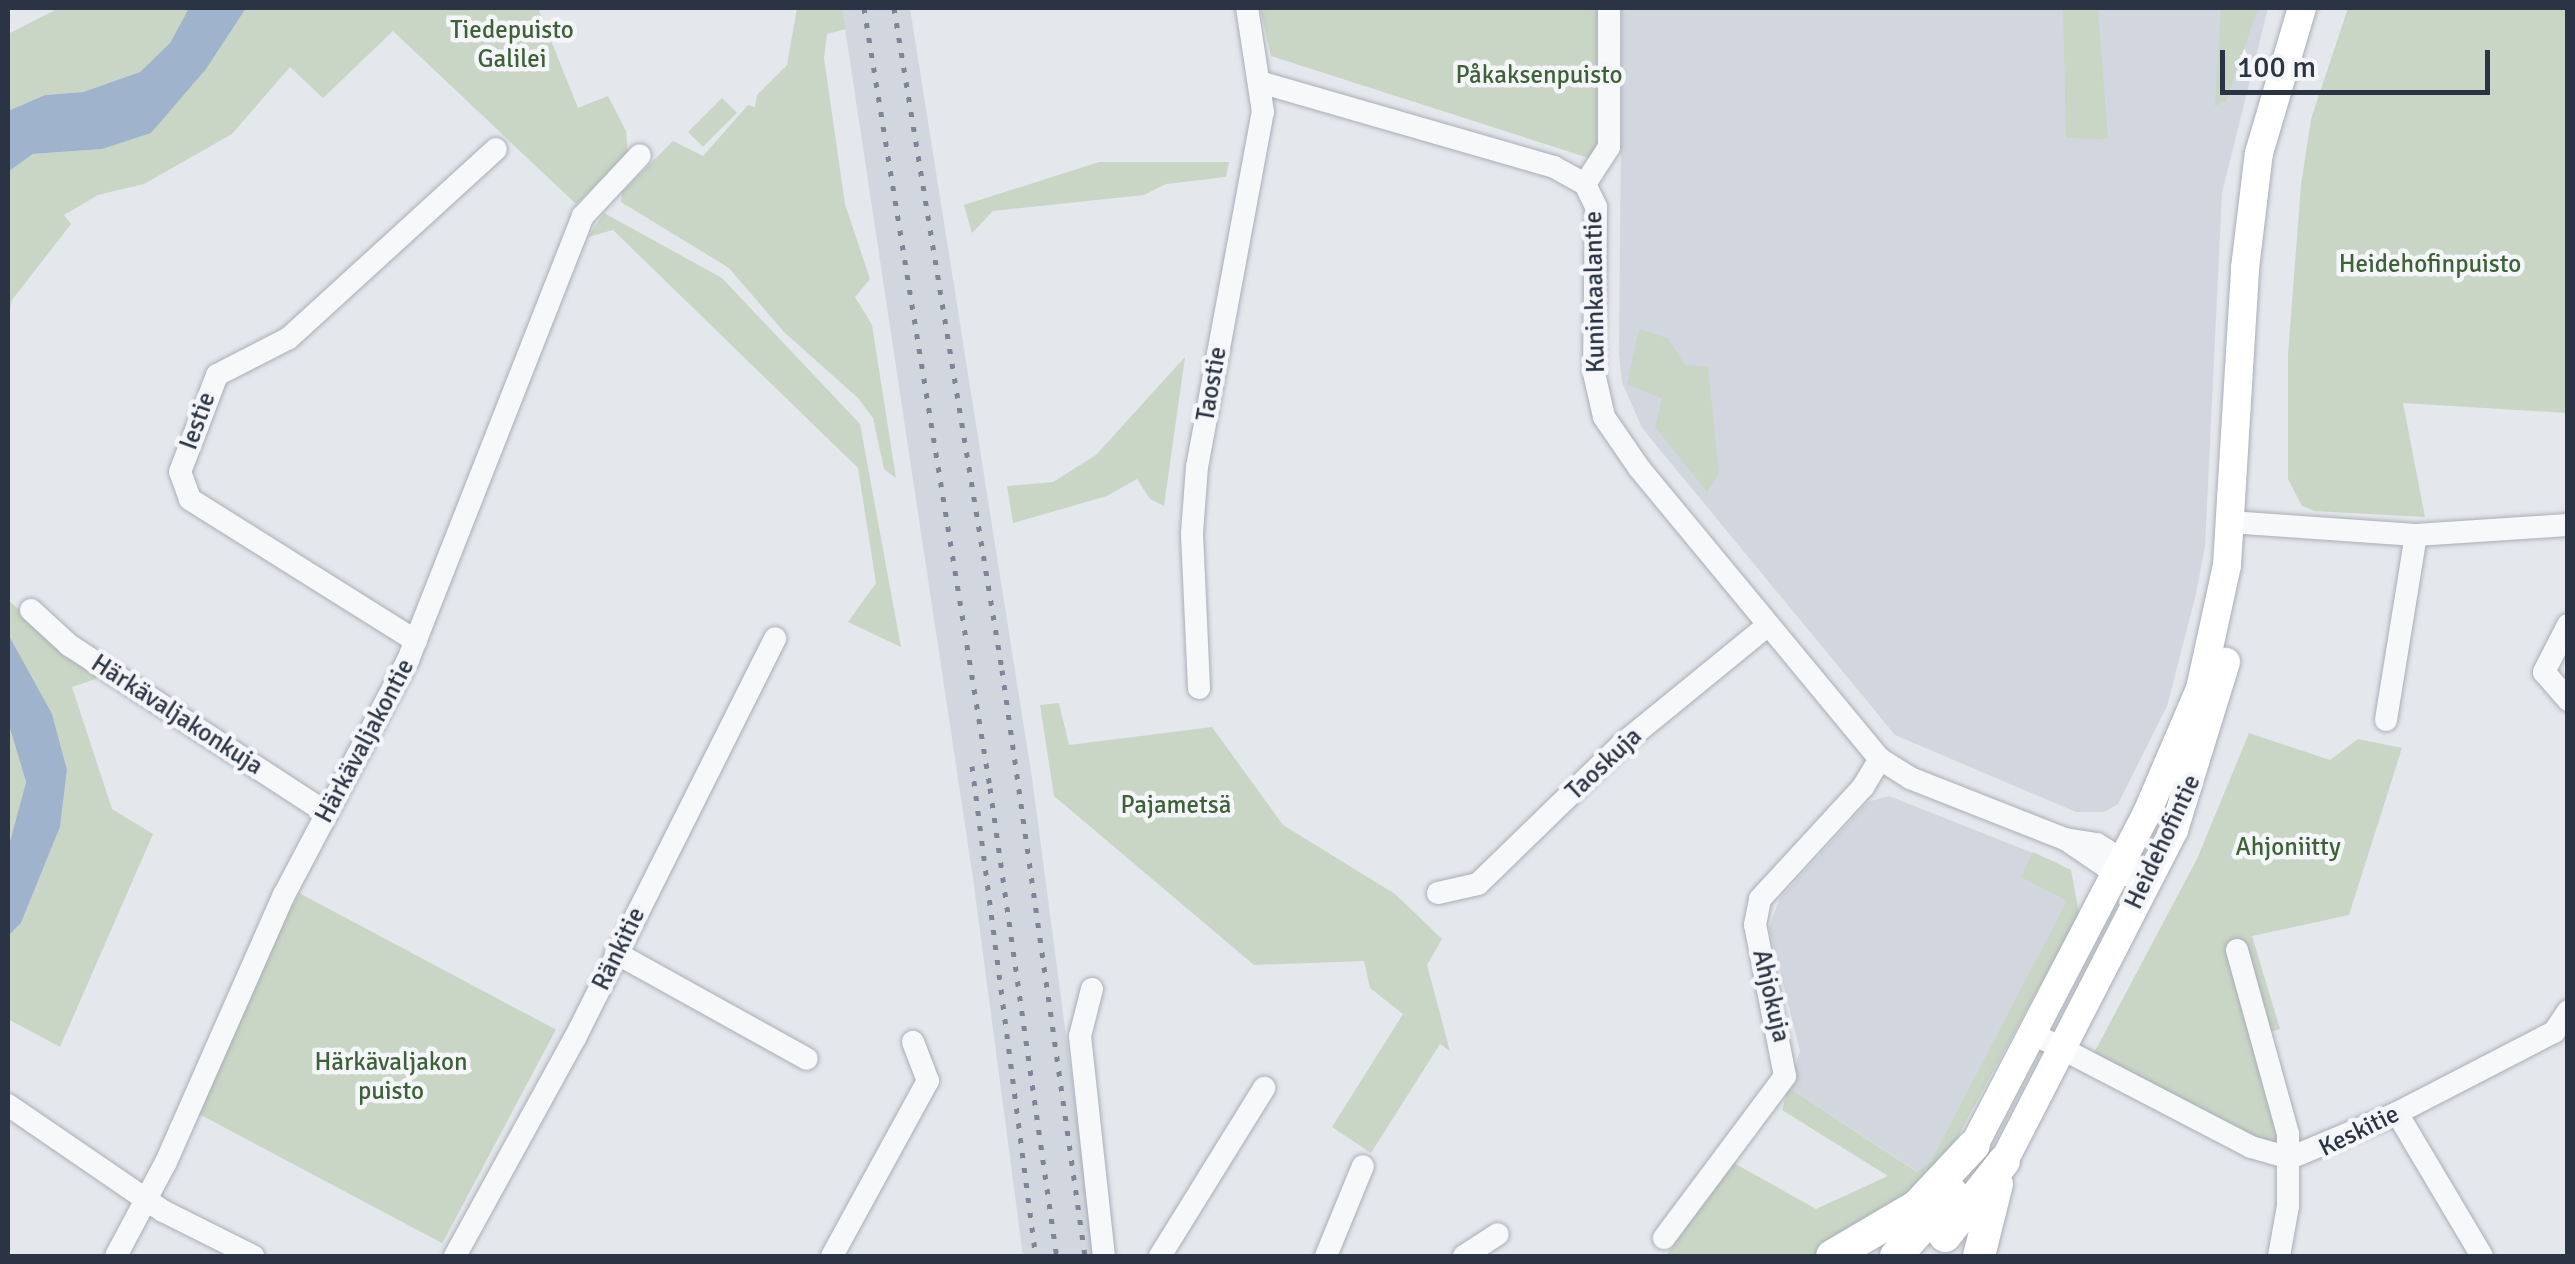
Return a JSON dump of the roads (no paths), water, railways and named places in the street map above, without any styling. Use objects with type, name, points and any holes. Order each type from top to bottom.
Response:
[{"type":"highway","points":[[1832,1256],[1917,1206],[1974,1145]]},
{"type":"highway","points":[[1896,1256],[1949,1199],[1974,1145]]},
{"type":"highway","points":[[1926,1256],[2004,1161]]},
{"type":"highway","points":[[1978,1256],[2004,1161]]},
{"type":"main road","name":"Heidehofintie","points":[[2004,1161],[2174,830],[2208,731],[2238,615],[2239,439],[2250,214],[2269,102],[2302,8]]},
{"type":"main road","name":"Heidehofintie","points":[[1974,1145],[2119,865],[2200,688],[2239,522]]},
{"type":"street","points":[[1247,8],[1263,84]]},
{"type":"street","points":[[1586,184],[1609,148],[1609,8]]},
{"type":"street","name":"Kuninkaalantie","points":[[1263,84],[1554,167],[1586,184],[1596,207],[1594,372],[1604,417],[1768,625],[1880,759],[1910,778],[2064,839],[2084,840],[2148,880]]},
{"type":"street","name":"Taostie","points":[[1199,688],[1192,533],[1197,467],[1263,112],[1263,84]]},
{"type":"street","name":"Iestie","points":[[416,641],[190,499],[180,472],[217,375],[289,338],[496,149]]},
{"type":"street","name":"Härkävaljakontie","points":[[116,1256],[148,1202],[284,895],[416,641],[586,212],[640,154]]},
{"type":"street","points":[[2239,522],[2416,535],[2568,525]]},
{"type":"street","points":[[2386,720],[2416,535]]},
{"type":"street","name":"Härkävaljakonkuja","points":[[31,610],[69,645],[327,814]]},
{"type":"street","name":"Taoskuja","points":[[1438,893],[1478,884],[1621,746],[1768,625]]},
{"type":"street","points":[[2568,625],[2544,672],[2568,700]]},
{"type":"street","name":"Ränkitie","points":[[456,1256],[616,953],[775,638]]},
{"type":"street","name":"Ahjokuja","points":[[1664,1238],[1785,1076],[1755,925],[1760,899],[1863,787],[1880,759]]},
{"type":"street","points":[[2237,950],[2290,1158],[2280,1256]]},
{"type":"street","points":[[616,953],[807,1059]]},
{"type":"street","points":[[1092,989],[1080,1036],[1104,1256]]},
{"type":"street","name":"Keskitie","points":[[2032,1033],[2251,1147],[2290,1158],[2561,1038],[2568,1011]]},
{"type":"street","points":[[832,1256],[928,1082],[913,1042]]},
{"type":"street","points":[[1160,1256],[1264,1088]]},
{"type":"street","points":[[8,1105],[148,1202],[254,1256]]},
{"type":"street","points":[[2398,1113],[2482,1256]]},
{"type":"street","points":[[1326,1256],[1362,1166]]},
{"type":"street","points":[[1464,1256],[1498,1234]]},
{"type":"water","points":[[189,8],[246,8],[206,69],[151,133],[102,149],[33,154],[8,172],[8,111],[45,95],[83,92],[140,72],[170,43]]},
{"type":"water","points":[[8,634],[52,714],[67,770],[60,827],[21,923],[8,936],[8,849],[26,782],[8,722]]},
{"type":"railway","points":[[864,8],[990,788],[1057,1256]]},
{"type":"railway","points":[[894,8],[1002,670],[1085,1256]]},
{"type":"railway","points":[[972,766],[1036,1256]]},
{"type":"park label","name":"Tiedepuisto Galilei","points":[[512,46]]},
{"type":"park label","name":"Påkaksenpuisto","points":[[1539,75]]},
{"type":"park label","name":"Heidehofinpuisto","points":[[2430,264]]},
{"type":"park label","name":"Pajametsä","points":[[1176,805]]},
{"type":"park label","name":"Ahjoniitty","points":[[2288,847]]},
{"type":"park label","name":"Härkävaljakon puisto","points":[[391,1078]]}]
